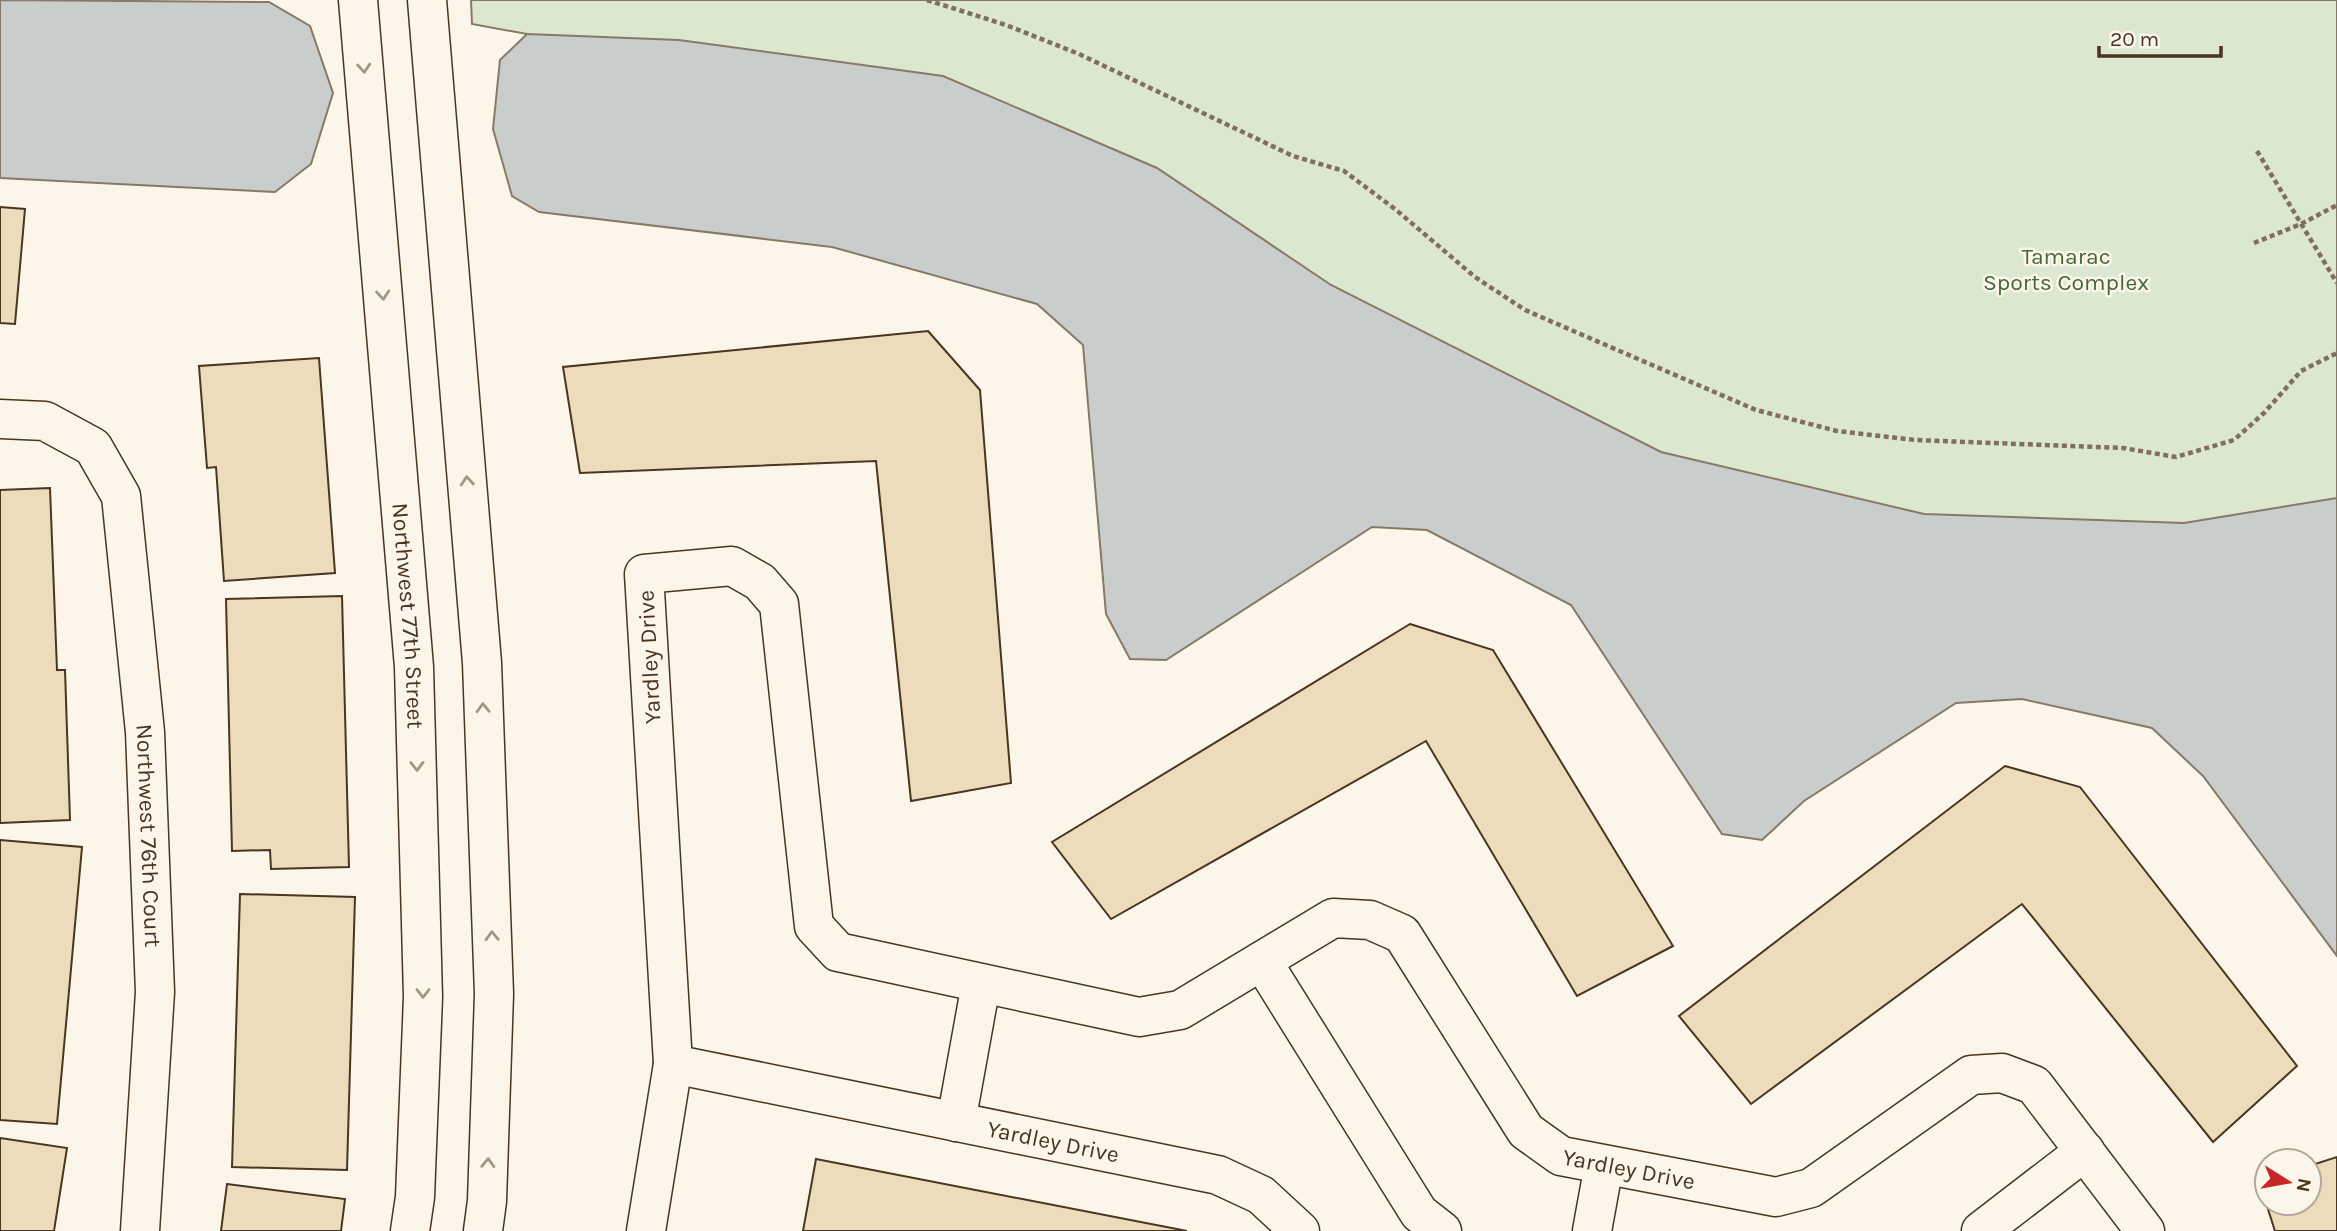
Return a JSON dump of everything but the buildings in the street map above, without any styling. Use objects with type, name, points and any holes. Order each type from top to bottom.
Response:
[{"type":"street","name":"Northwest 77th Street","points":[[358,0],[414,667],[423,998],[415,1197],[410,1231]]},
{"type":"street","points":[[427,0],[482,663],[494,995],[487,1201],[483,1231]]},
{"type":"street","name":"Northwest 76th Court","points":[[0,419],[45,421],[93,447],[121,496],[145,732],[155,992],[140,1231]]},
{"type":"street","name":"Yardley Drive","points":[[1300,1231],[1261,1195],[1218,1175],[673,1064],[644,574],[732,566],[760,582],[779,604],[814,926],[838,952],[1139,1017],[1180,1010],[1333,918],[1370,920],[1402,934],[1526,1131],[1560,1156],[1776,1197],[1811,1188],[1971,1075],[2002,1073],[2034,1085],[2145,1231]]},
{"type":"street","points":[[1262,961],[1419,1213],[1442,1231]]},
{"type":"street","name":"Yardley Drive","points":[[956,1122],[981,984]]},
{"type":"street","points":[[646,1231],[673,1064]]},
{"type":"street","points":[[1981,1231],[2085,1151]]},
{"type":"street","points":[[1592,1231],[1604,1165]]},
{"type":"path","points":[[927,0],[1006,25],[1079,54],[1293,156],[1344,171],[1395,209],[1475,277],[1525,310],[1756,410],[1823,427],[1915,440],[2123,448],[2176,457],[2234,440],[2264,413],[2301,371],[2337,353]]},
{"type":"path","points":[[2257,151],[2337,283]]},
{"type":"path","points":[[2254,243],[2301,224],[2337,205]]},
{"type":"green space","name":"Tamarac Sports Complex","points":[[471,0],[2337,0],[2337,510],[2214,548],[1855,527],[527,34],[472,24]]},
{"type":"shaded area","points":[[0,0],[269,2],[310,26],[333,93],[311,164],[275,192],[0,178]]},
{"type":"shaded area","points":[[527,34],[679,40],[943,76],[1157,168],[1331,285],[1661,452],[1924,514],[2184,523],[2337,498],[2337,956],[2203,776],[2152,728],[2022,699],[1956,703],[1804,801],[1762,840],[1722,834],[1571,605],[1427,530],[1372,527],[1166,660],[1130,659],[1106,614],[1083,345],[1037,304],[832,247],[539,212],[512,196],[493,129],[500,60]]}]
